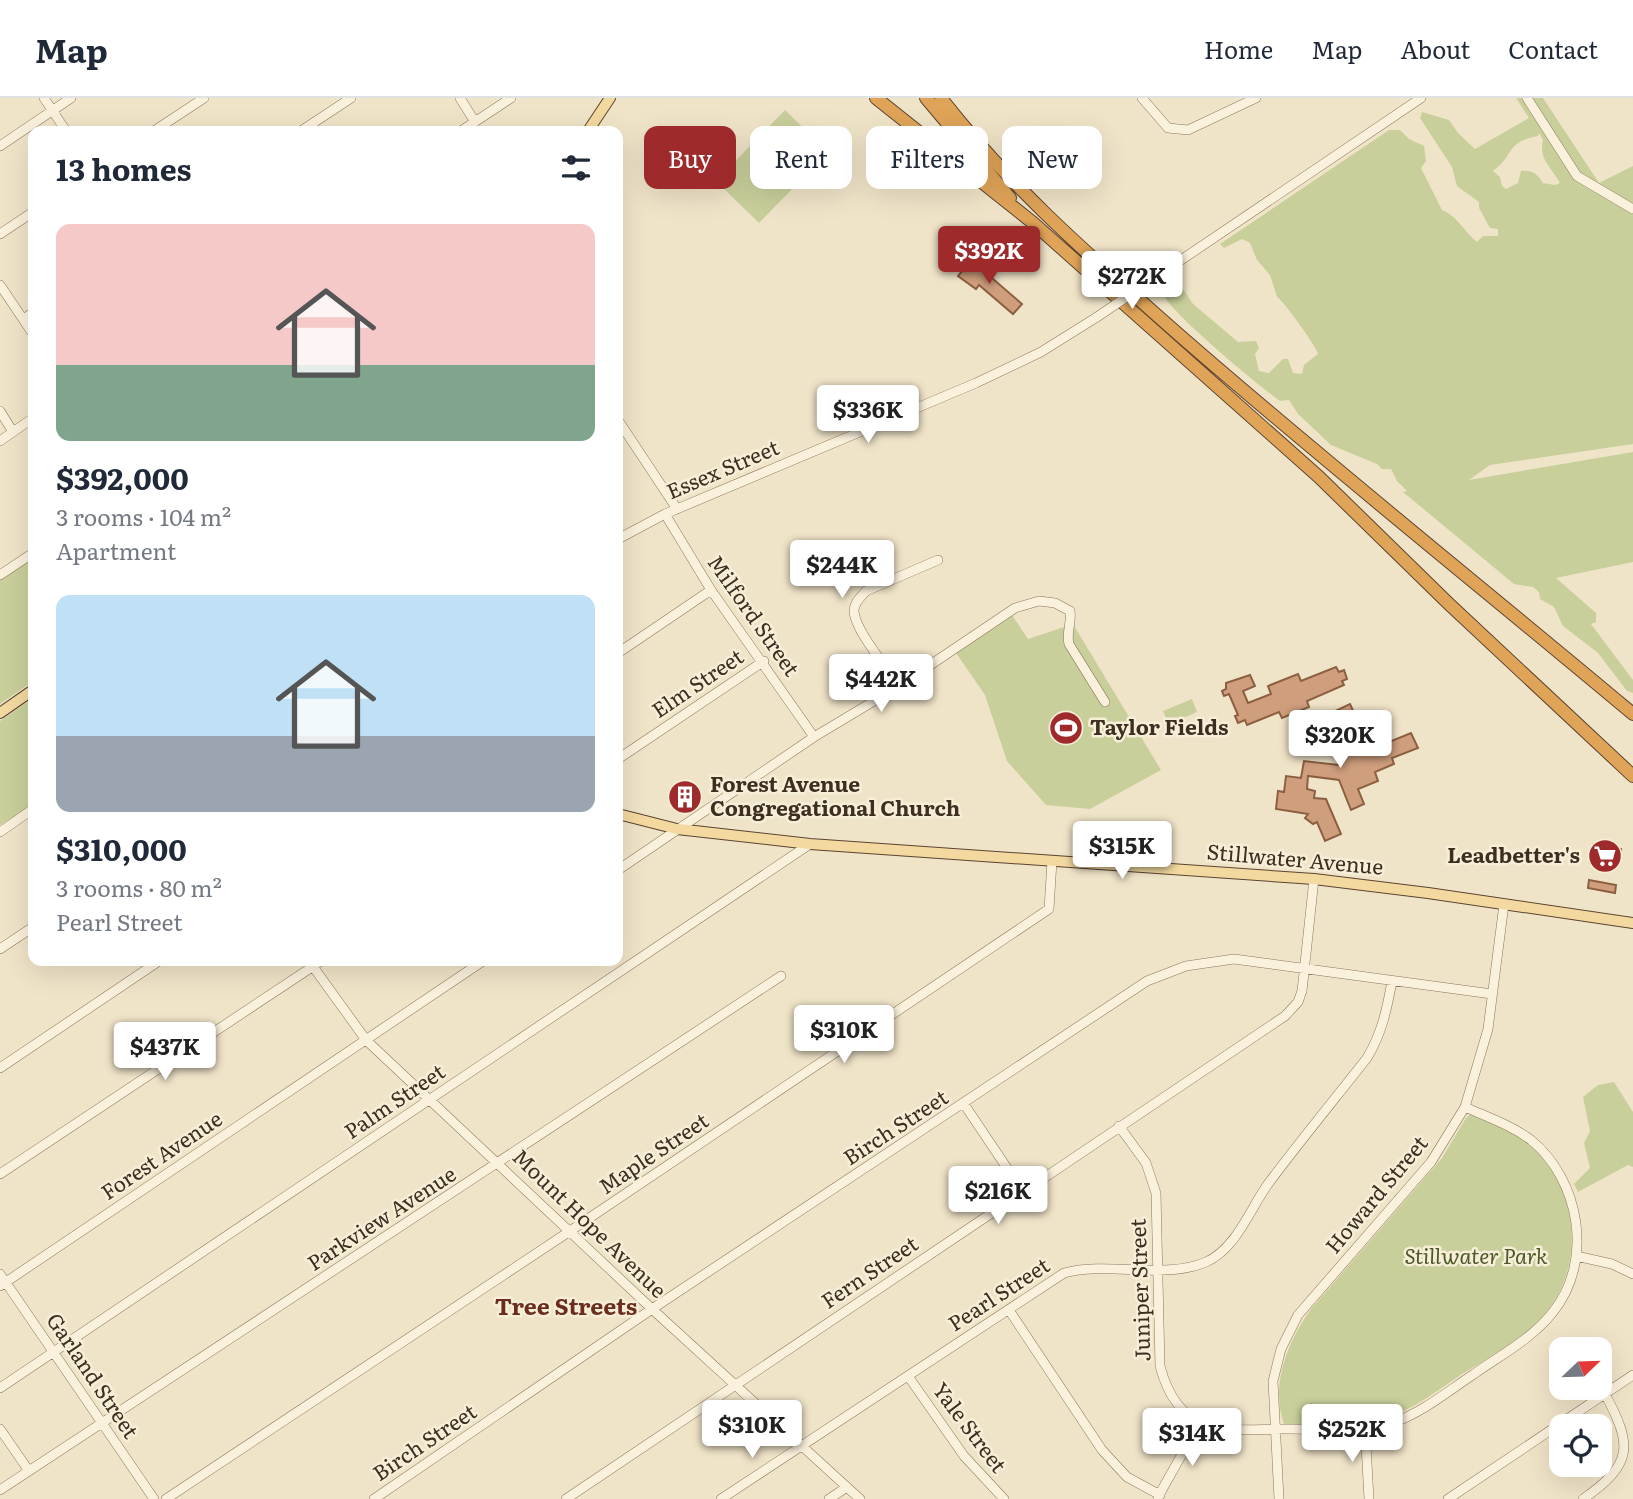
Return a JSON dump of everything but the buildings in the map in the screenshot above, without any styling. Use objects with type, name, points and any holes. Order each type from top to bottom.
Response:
[{"type":"highway","points":[[876,98],[1032,222],[1320,477],[1449,604],[1633,776]]},
{"type":"highway","points":[[926,98],[977,161],[1032,222]]},
{"type":"highway","points":[[944,101],[1010,181],[1072,240],[1283,426],[1633,714]]},
{"type":"main road","points":[[591,126],[610,98]]},
{"type":"main road","points":[[0,713],[28,693]]},
{"type":"main road","name":"Stillwater Avenue","points":[[623,815],[677,830],[810,844],[1314,879],[1633,923]]},
{"type":"street","points":[[44,98],[62,126]]},
{"type":"street","points":[[30,126],[71,98]]},
{"type":"street","points":[[162,126],[204,98]]},
{"type":"street","points":[[309,126],[351,98]]},
{"type":"street","points":[[460,98],[475,122]]},
{"type":"street","points":[[469,126],[511,98]]},
{"type":"street","points":[[1142,98],[1159,119],[1175,130],[1188,130],[1203,125],[1256,98]]},
{"type":"street","name":"Essex Street","points":[[623,536],[665,514],[976,383],[1041,352],[1421,98]]},
{"type":"street","points":[[1527,98],[1577,176],[1633,209]]},
{"type":"street","points":[[0,146],[28,127]]},
{"type":"street","points":[[0,234],[28,215]]},
{"type":"street","points":[[0,285],[28,326]]},
{"type":"street","points":[[24,319],[28,316]]},
{"type":"street","points":[[0,411],[13,432]]},
{"type":"street","points":[[0,441],[28,422]]},
{"type":"street","points":[[623,428],[677,509]]},
{"type":"street","name":"Milford Street","points":[[665,514],[711,590],[764,661],[814,737]]},
{"type":"street","points":[[0,575],[28,556]]},
{"type":"street","points":[[899,686],[857,623],[854,610],[857,600],[866,591],[938,561]]},
{"type":"street","points":[[623,650],[711,590]]},
{"type":"street","points":[[623,867],[814,737],[899,686],[1016,608],[1039,601],[1055,603],[1070,611],[1071,620],[1067,634],[1069,644],[1105,702]]},
{"type":"street","name":"Elm Street","points":[[623,757],[764,661]]},
{"type":"street","points":[[0,832],[28,812]]},
{"type":"street","name":"Palm Street","points":[[0,1388],[810,844]]},
{"type":"street","name":"Maple Street","points":[[166,1499],[1049,909],[1052,860]]},
{"type":"street","name":"Fern Street","points":[[566,1499],[1285,1016],[1298,1002],[1314,879]]},
{"type":"street","name":"Howard Street","points":[[1279,1499],[1273,1381],[1287,1333],[1298,1315],[1431,1162],[1465,1107],[1488,1028],[1504,904]]},
{"type":"street","points":[[0,949],[28,930]]},
{"type":"street","name":"Birch Street","points":[[374,1499],[652,1309],[1147,981],[1186,966],[1234,959],[1492,994]]},
{"type":"street","points":[[0,1068],[152,966]]},
{"type":"street","points":[[0,1174],[309,966]]},
{"type":"street","name":"Mount Hope Avenue","points":[[318,966],[366,1040],[652,1309],[860,1499]]},
{"type":"street","name":"Forest Avenue","points":[[2,1281],[476,966]]},
{"type":"street","name":"Parkview Avenue","points":[[0,1490],[782,976]]},
{"type":"street","name":"Pearl Street","points":[[721,1499],[800,1446],[816,1439],[1049,1282],[1081,1268],[1186,1268],[1206,1262],[1221,1253],[1267,1186],[1367,1058],[1379,1038],[1386,1017],[1392,981]]},
{"type":"street","points":[[964,1104],[1023,1192]]},
{"type":"street","name":"Juniper Street","points":[[1119,1126],[1152,1176],[1156,1193],[1160,1366],[1163,1379],[1175,1401],[1200,1422],[1229,1431],[1365,1427],[1392,1423],[1421,1409],[1541,1326],[1562,1300],[1576,1256],[1576,1216],[1570,1194],[1544,1152],[1512,1128],[1465,1107]]},
{"type":"street","points":[[1576,1256],[1612,1264],[1633,1274]]},
{"type":"street","name":"Garland Street","points":[[2,1281],[55,1353],[154,1499]]},
{"type":"street","points":[[1009,1310],[1102,1450],[1127,1477],[1158,1497],[1200,1422]]},
{"type":"street","points":[[1612,1389],[1633,1375]]},
{"type":"street","name":"Yale Street","points":[[908,1376],[964,1456],[1004,1499]]},
{"type":"street","points":[[1448,1499],[1596,1400]]},
{"type":"street","points":[[1583,1499],[1617,1474],[1628,1443],[1621,1419],[1609,1400]]},
{"type":"street","points":[[1365,1427],[1369,1499]]},
{"type":"street","points":[[0,1429],[29,1471]]},
{"type":"street","points":[[829,1499],[847,1487]]},
{"type":"green space","points":[[1516,98],[1543,98],[1599,183],[1633,166],[1633,444],[1490,465],[1469,480],[1633,452],[1633,562],[1556,578],[1596,613],[1596,622],[1591,624],[1633,680],[1633,693],[1627,691],[1598,653],[1563,626],[1554,607],[1540,599],[1539,592],[1533,587],[1514,584],[1403,492],[1407,491],[1397,481],[1391,469],[1382,469],[1377,464],[1331,445],[1298,414],[1289,400],[1280,401],[1194,329],[1160,289],[1173,281],[1179,283],[1193,304],[1238,342],[1256,341],[1259,348],[1255,354],[1259,371],[1269,373],[1283,359],[1288,359],[1293,373],[1302,374],[1304,365],[1318,354],[1312,342],[1277,297],[1270,275],[1257,260],[1250,243],[1242,239],[1224,248],[1220,244],[1389,130],[1400,130],[1409,139],[1424,146],[1426,161],[1421,168],[1442,210],[1477,242],[1483,236],[1498,236],[1498,229],[1490,228],[1479,208],[1479,202],[1457,186],[1452,167],[1420,118],[1422,112],[1449,120],[1475,149],[1529,118]],"holes":[[[1539,133],[1543,140],[1542,153],[1560,183],[1543,183],[1534,173],[1521,171],[1518,183],[1506,189],[1502,186],[1500,177],[1493,171],[1515,145],[1538,136]]]},
{"type":"green space","points":[[785,110],[801,126],[769,126]]},
{"type":"green space","points":[[750,146],[750,189],[792,189],[759,223],[724,189],[736,189],[736,160]]},
{"type":"green space","points":[[28,560],[28,684],[0,704],[0,580]]},
{"type":"green space","name":"Taylor Fields","points":[[1012,615],[1028,639],[1073,624],[1161,770],[1090,809],[1046,805],[1007,761],[985,695],[956,653]]},
{"type":"green space","points":[[1192,699],[1197,712],[1169,724],[1163,711]]},
{"type":"green space","points":[[28,701],[28,808],[0,825],[0,721]]},
{"type":"green space","points":[[1614,1082],[1633,1112],[1633,1167],[1628,1165],[1578,1192],[1574,1184],[1590,1168],[1584,1143],[1590,1131],[1583,1097],[1598,1085]]},
{"type":"green space","name":"Stillwater Park","points":[[1471,1114],[1508,1131],[1528,1144],[1545,1161],[1558,1181],[1567,1203],[1571,1249],[1567,1273],[1558,1295],[1536,1324],[1516,1340],[1398,1414],[1362,1423],[1284,1424],[1280,1409],[1280,1379],[1295,1335],[1311,1309],[1442,1158]]},
{"type":"place","name":"Taylor Fields","points":[[1066,728]]},
{"type":"place","name":"Forest Avenue Congregational Church","points":[[685,797]]},
{"type":"place","name":"Leadbetter's","points":[[1605,856]]},
{"type":"district","name":"Tree Streets","points":[[566,1307]]}]
